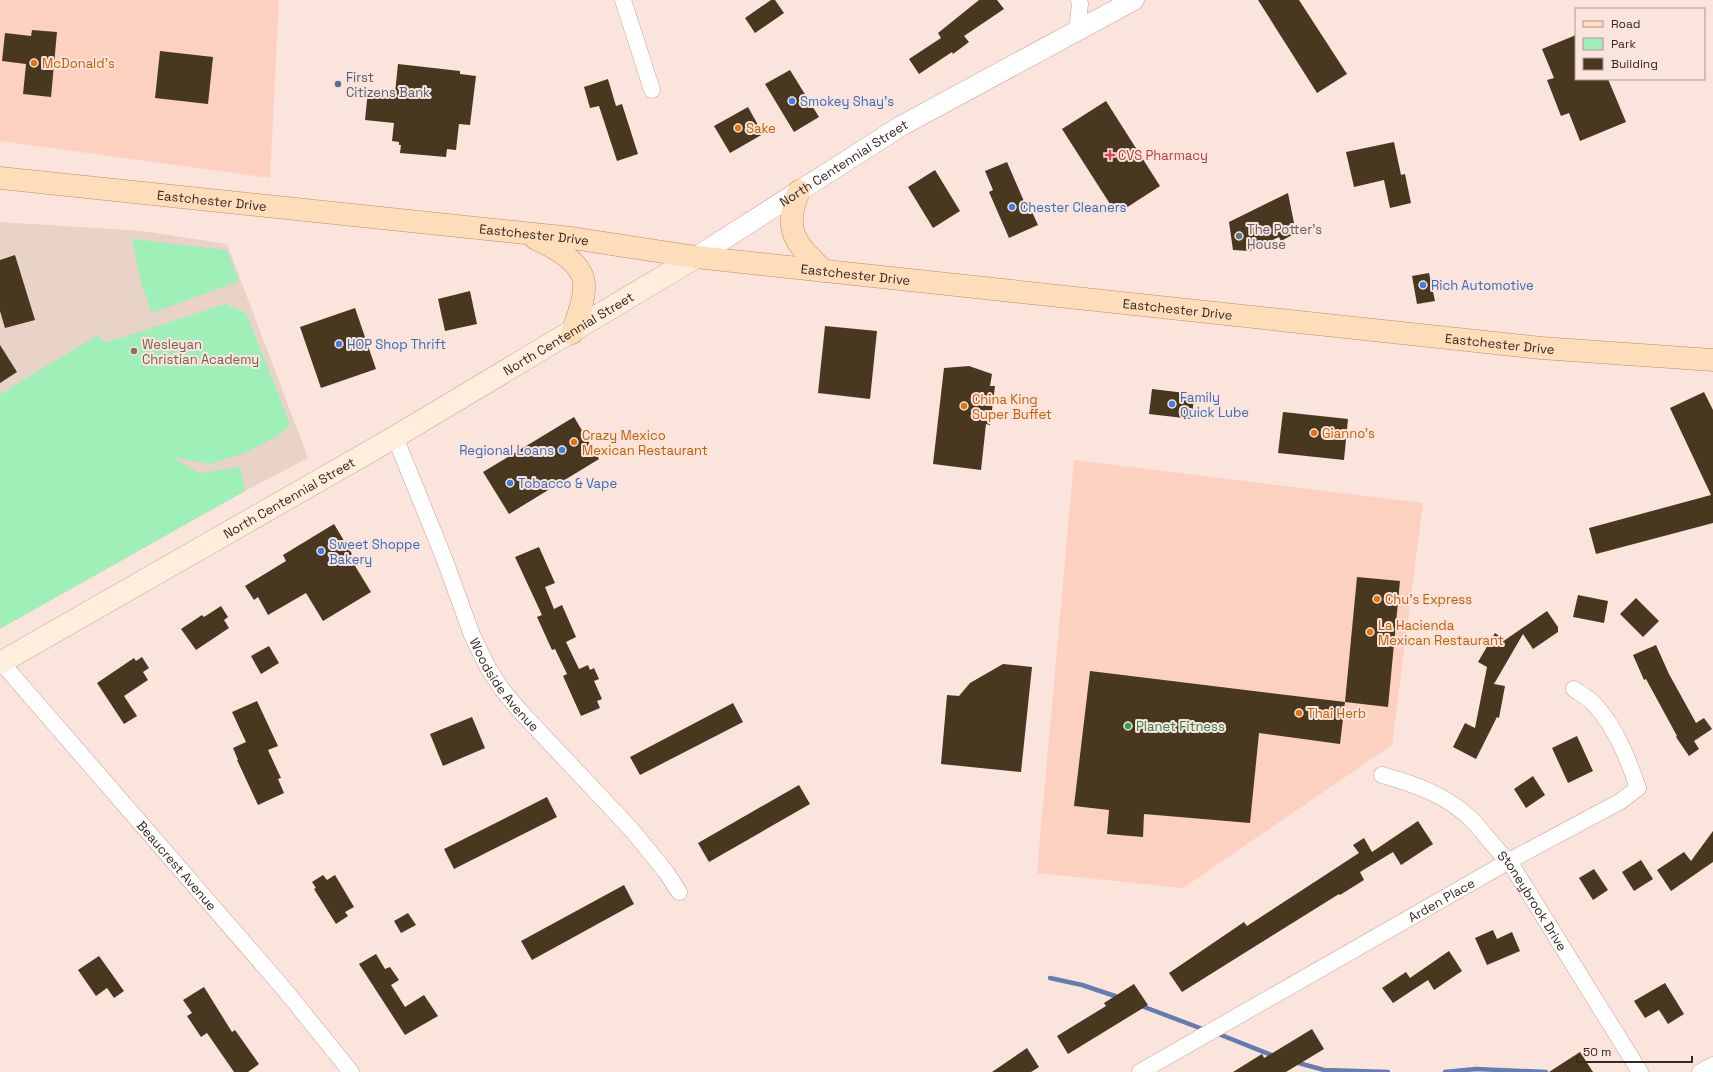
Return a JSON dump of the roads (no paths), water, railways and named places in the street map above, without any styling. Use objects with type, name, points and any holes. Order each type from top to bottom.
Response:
[{"type":"main road","name":"Eastchester Drive","points":[[0,178],[572,238],[696,257],[1540,348],[1713,360]]},
{"type":"main road","points":[[799,191],[792,207],[791,215],[795,239],[824,271]]},
{"type":"main road","points":[[524,234],[558,249],[580,271],[584,292],[572,333]]},
{"type":"main road","name":"North Centennial Street","points":[[1,662],[395,437],[572,333],[696,257]]},
{"type":"street","points":[[623,0],[652,90]]},
{"type":"street","points":[[1077,31],[1080,4],[1079,0]]},
{"type":"street","name":"North Centennial Street","points":[[696,257],[901,126],[1134,0]]},
{"type":"street","name":"Woodside Avenue","points":[[395,437],[444,558],[472,636],[487,666],[501,688],[519,710],[646,846],[679,892]]},
{"type":"street","name":"Beaucrest Avenue","points":[[1,662],[284,989],[351,1072]]},
{"type":"street","name":"Arden Place","points":[[1140,1072],[1509,861],[1621,801],[1638,788],[1627,757],[1610,725],[1595,705],[1574,689]]},
{"type":"street","name":"Stoneybrook Drive","points":[[1382,775],[1420,786],[1443,799],[1471,819],[1500,854],[1509,861],[1640,1072]]},
{"type":"street","points":[[1700,1072],[1713,1065]]},
{"type":"waterway","points":[[1050,978],[1082,985],[1121,998]]},
{"type":"waterway","points":[[1139,1005],[1205,1030]]},
{"type":"waterway","points":[[1216,1033],[1274,1056]]},
{"type":"waterway","points":[[1295,1062],[1324,1070],[1388,1072]]},
{"type":"waterway","points":[[1445,1072],[1476,1069],[1546,1072]]},
{"type":"place","name":"McDonald's","points":[[34,63]]},
{"type":"place","name":"First Citizens Bank","points":[[338,84]]},
{"type":"place","name":"Smokey Shay's","points":[[792,101]]},
{"type":"place","name":"Sake","points":[[738,128]]},
{"type":"place","name":"CVS Pharmacy","points":[[1110,155]]},
{"type":"place","name":"Chester Cleaners","points":[[1012,207]]},
{"type":"place","name":"The Potter's House","points":[[1239,236]]},
{"type":"place","name":"Rich Automotive","points":[[1423,285]]},
{"type":"place","name":"HOP Shop Thrift","points":[[339,344]]},
{"type":"place","name":"Wesleyan Christian Academy","points":[[134,351]]},
{"type":"place","name":"Family Quick Lube","points":[[1172,404]]},
{"type":"place","name":"China King Super Buffet","points":[[964,406]]},
{"type":"place","name":"Gianno's","points":[[1314,433]]},
{"type":"place","name":"Crazy Mexico Mexican Restaurant","points":[[574,442]]},
{"type":"place","name":"Regional Loans","points":[[562,450]]},
{"type":"place","name":"Tobacco & Vape","points":[[510,483]]},
{"type":"place","name":"Sweet Shoppe Bakery","points":[[321,551]]},
{"type":"place","name":"Chu's Express","points":[[1377,599]]},
{"type":"place","name":"La Hacienda Mexican Restaurant","points":[[1370,632]]},
{"type":"place","name":"Thai Herb","points":[[1299,713]]},
{"type":"place","name":"Planet Fitness","points":[[1128,726]]}]
